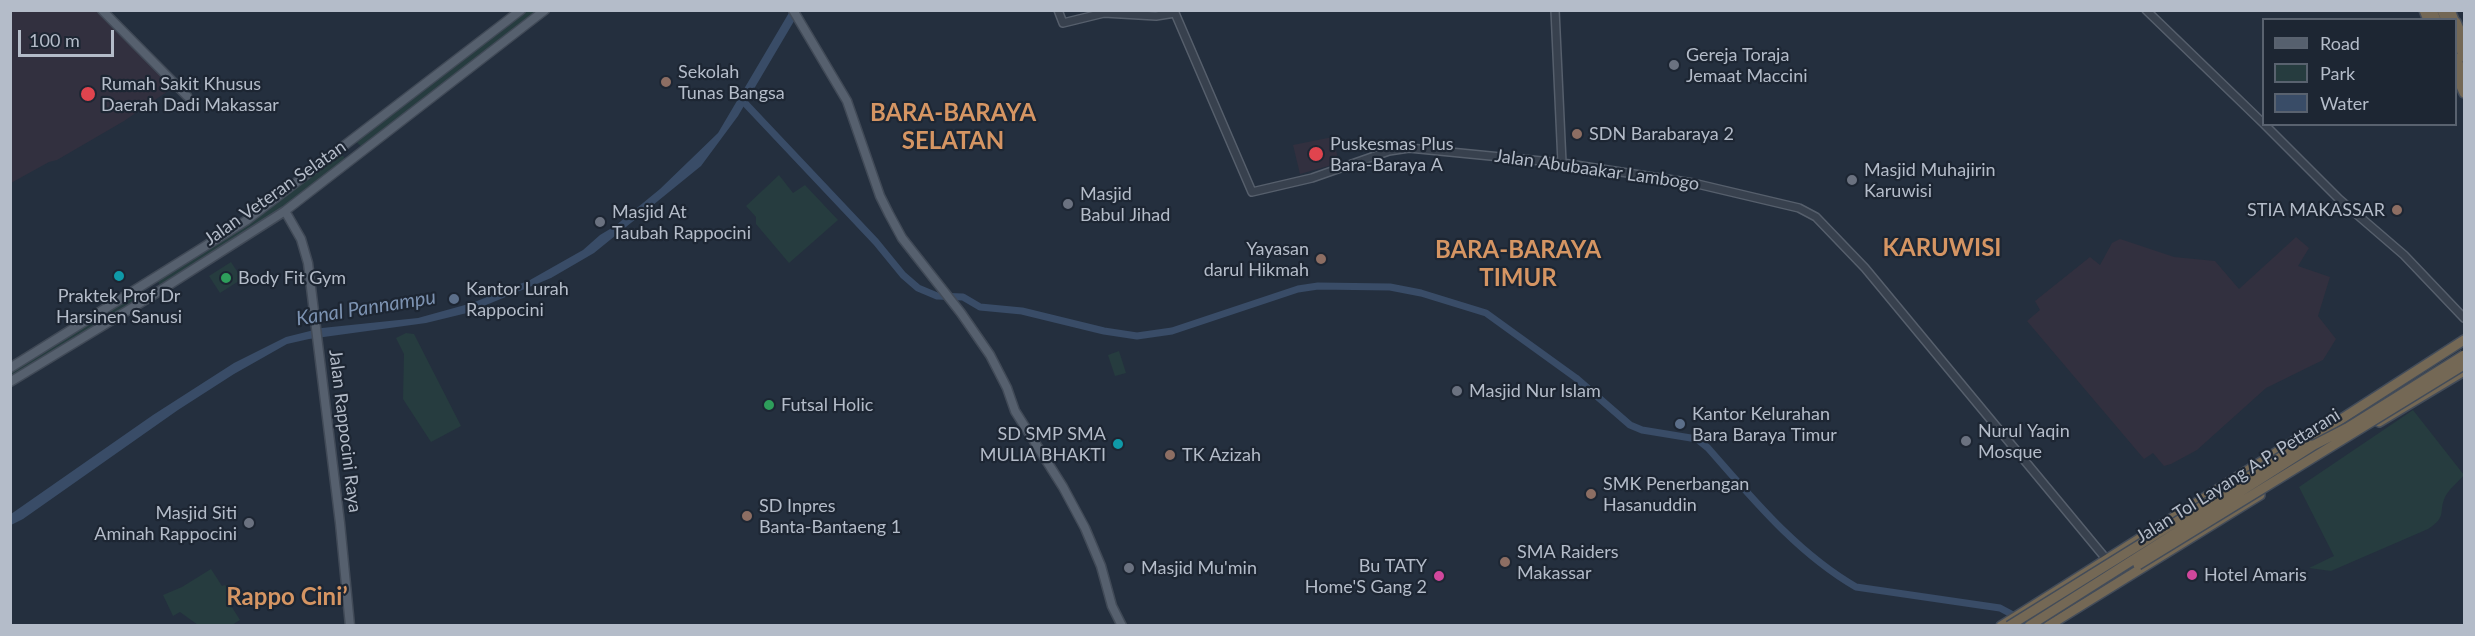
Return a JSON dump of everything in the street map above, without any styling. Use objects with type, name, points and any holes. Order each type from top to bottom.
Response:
[{"type":"highway","points":[[2457,25],[2464,40]]},
{"type":"highway","points":[[2457,41],[2464,57]]},
{"type":"highway","points":[[2457,60],[2464,77]]},
{"type":"highway","points":[[2457,77],[2464,93]]},
{"type":"highway","points":[[2066,588],[2266,468],[2464,340]]},
{"type":"highway","name":"Jalan Tol Layang A.P. Pettarani","points":[[2026,619],[2280,469],[2314,445],[2347,428],[2464,355]]},
{"type":"highway","name":"Jalan Tol Layang A.P. Pettarani","points":[[2041,626],[2464,365]]},
{"type":"highway","points":[[2048,626],[2464,371]]},
{"type":"highway","points":[[2001,626],[2026,619],[2107,560],[2154,535],[2296,440],[2319,433]]},
{"type":"highway","points":[[2304,444],[2301,458],[2307,463],[2314,462]]},
{"type":"highway","points":[[2012,624],[2295,448],[2314,445]]},
{"type":"highway","points":[[2266,468],[2280,471],[2283,477],[2277,484]]},
{"type":"main road","points":[[102,10],[187,96]]},
{"type":"main road","name":"Jalan Veteran Selatan","points":[[10,368],[247,220],[351,143],[521,10]]},
{"type":"main road","name":"Jalan Veteran Selatan","points":[[10,382],[285,211],[545,10]]},
{"type":"main road","points":[[793,10],[847,101],[880,196],[902,238],[950,299],[996,365],[1015,411],[1063,488],[1093,547],[1112,606],[1122,626]]},
{"type":"main road","points":[[351,143],[360,154]]},
{"type":"main road","name":"Jalan Rappocini Raya","points":[[285,211],[306,253],[340,523],[350,626]]},
{"type":"main road","points":[[148,282],[156,293]]},
{"type":"street","name":"Jalan Abubaakar Lambogo","points":[[1058,10],[1063,23],[1104,14],[1156,16],[1176,13],[1252,192],[1312,178],[1389,151],[1409,148],[1562,163],[1693,183],[1799,207],[1813,215],[1865,267],[2107,560]]},
{"type":"street","points":[[1555,10],[1562,163]]},
{"type":"street","points":[[2146,10],[2262,122]]},
{"type":"street","points":[[2266,126],[2338,199],[2404,255],[2464,318]]},
{"type":"shaded area","name":"Rumah Sakit Khusus Daerah Dadi Makassar","points":[[11,11],[97,11],[174,87],[124,121],[57,160],[11,183]]},
{"type":"shaded area","name":"Puskesmas Plus Bara-Baraya A","points":[[1333,137],[1339,163],[1300,174],[1293,145]]},
{"type":"shaded area","points":[[2296,237],[2309,248],[2298,266],[2330,277],[2318,316],[2336,339],[2323,360],[2266,388],[2197,450],[2171,464],[2164,466],[2153,453],[2144,459],[2027,321],[2040,310],[2035,301],[2090,257],[2100,265],[2112,243],[2120,239],[2174,257],[2215,261],[2239,289]]},
{"type":"green space","points":[[524,11],[542,11],[362,147],[355,141]]},
{"type":"green space","points":[[340,152],[347,161],[285,210],[161,287],[156,278]]},
{"type":"green space","points":[[779,175],[793,193],[805,185],[838,220],[789,263],[756,224],[756,217],[746,206]]},
{"type":"green space","name":"Body Fit Gym","points":[[231,262],[242,279],[220,293],[209,276]]},
{"type":"green space","points":[[142,288],[149,296],[11,382],[11,368]]},
{"type":"green space","points":[[406,333],[414,334],[461,426],[431,442],[403,399],[404,354],[396,338]]},
{"type":"green space","points":[[1119,351],[1126,373],[1115,376],[1108,355]]},
{"type":"green space","points":[[2413,410],[2464,475],[2445,497],[2438,521],[2428,529],[2331,571],[2309,568],[2334,556],[2299,487]]},
{"type":"green space","points":[[211,569],[222,586],[225,585],[234,596],[228,601],[240,620],[232,625],[198,625],[180,612],[173,616],[163,595],[182,587]]},
{"type":"water","points":[[790,11],[800,11],[738,116],[701,166],[594,253],[551,278],[467,313],[426,323],[287,344],[178,410],[23,519],[11,525],[11,514],[153,415],[234,363],[286,337],[322,328],[418,318],[472,303],[530,280],[583,250],[660,189],[718,133]]},
{"type":"waterway","points":[[742,100],[876,242],[903,275],[918,288],[937,296],[963,297],[980,307],[1022,311],[1104,331],[1137,336],[1172,331],[1298,289],[1318,286],[1390,287],[1421,293],[1486,313],[1576,378],[1630,425],[1642,430],[1697,439],[1708,448],[1776,524],[1814,558],[1856,587],[2000,608],[2015,616],[2025,626]]},
{"type":"place","name":"Gereja Toraja Jemaat Maccini","points":[[1674,65]]},
{"type":"place","name":"Sekolah Tunas Bangsa","points":[[666,82]]},
{"type":"place","name":"Rumah Sakit Khusus Daerah Dadi Makassar","points":[[88,94]]},
{"type":"place","name":"SDN Barabaraya 2","points":[[1577,134]]},
{"type":"place","name":"Puskesmas Plus Bara-Baraya A","points":[[1316,154]]},
{"type":"place","name":"Masjid Muhajirin Karuwisi","points":[[1852,180]]},
{"type":"place","name":"Masjid Babul Jihad","points":[[1068,204]]},
{"type":"place","name":"STIA MAKASSAR","points":[[2397,210]]},
{"type":"place","name":"Masjid At Taubah Rappocini","points":[[600,222]]},
{"type":"place","name":"Yayasan darul Hikmah","points":[[1321,259]]},
{"type":"place","name":"Praktek Prof Dr Harsinen Sanusi","points":[[119,276]]},
{"type":"place","name":"Body Fit Gym","points":[[226,278]]},
{"type":"place","name":"Kantor Lurah Rappocini","points":[[454,299]]},
{"type":"place","name":"Masjid Nur Islam","points":[[1457,391]]},
{"type":"place","name":"Futsal Holic","points":[[769,405]]},
{"type":"place","name":"Kantor Kelurahan Bara Baraya Timur","points":[[1680,424]]},
{"type":"place","name":"Nurul Yaqin Mosque","points":[[1966,441]]},
{"type":"place","name":"SD SMP SMA MULIA BHAKTI","points":[[1118,444]]},
{"type":"place","name":"TK Azizah","points":[[1170,455]]},
{"type":"place","name":"SMK Penerbangan Hasanuddin","points":[[1591,494]]},
{"type":"place","name":"SD Inpres Banta-Bantaeng 1","points":[[747,516]]},
{"type":"place","name":"Masjid Siti Aminah Rappocini","points":[[249,523]]},
{"type":"place","name":"SMA Raiders Makassar","points":[[1505,562]]},
{"type":"place","name":"Masjid Mu'min","points":[[1129,568]]},
{"type":"place","name":"Hotel Amaris","points":[[2192,575]]},
{"type":"place","name":"Bu TATY Home'S Gang 2","points":[[1439,576]]},
{"type":"district","name":"BARA-BARAYA SELATAN","points":[[953,127]]},
{"type":"district","name":"KARUWISI","points":[[1942,248]]},
{"type":"district","name":"BARA-BARAYA TIMUR","points":[[1518,264]]},
{"type":"district","name":"Rappo Ciniʼ","points":[[287,597]]},
{"type":"water label","name":"Kanal Pannampu","points":[[366,308]]}]
